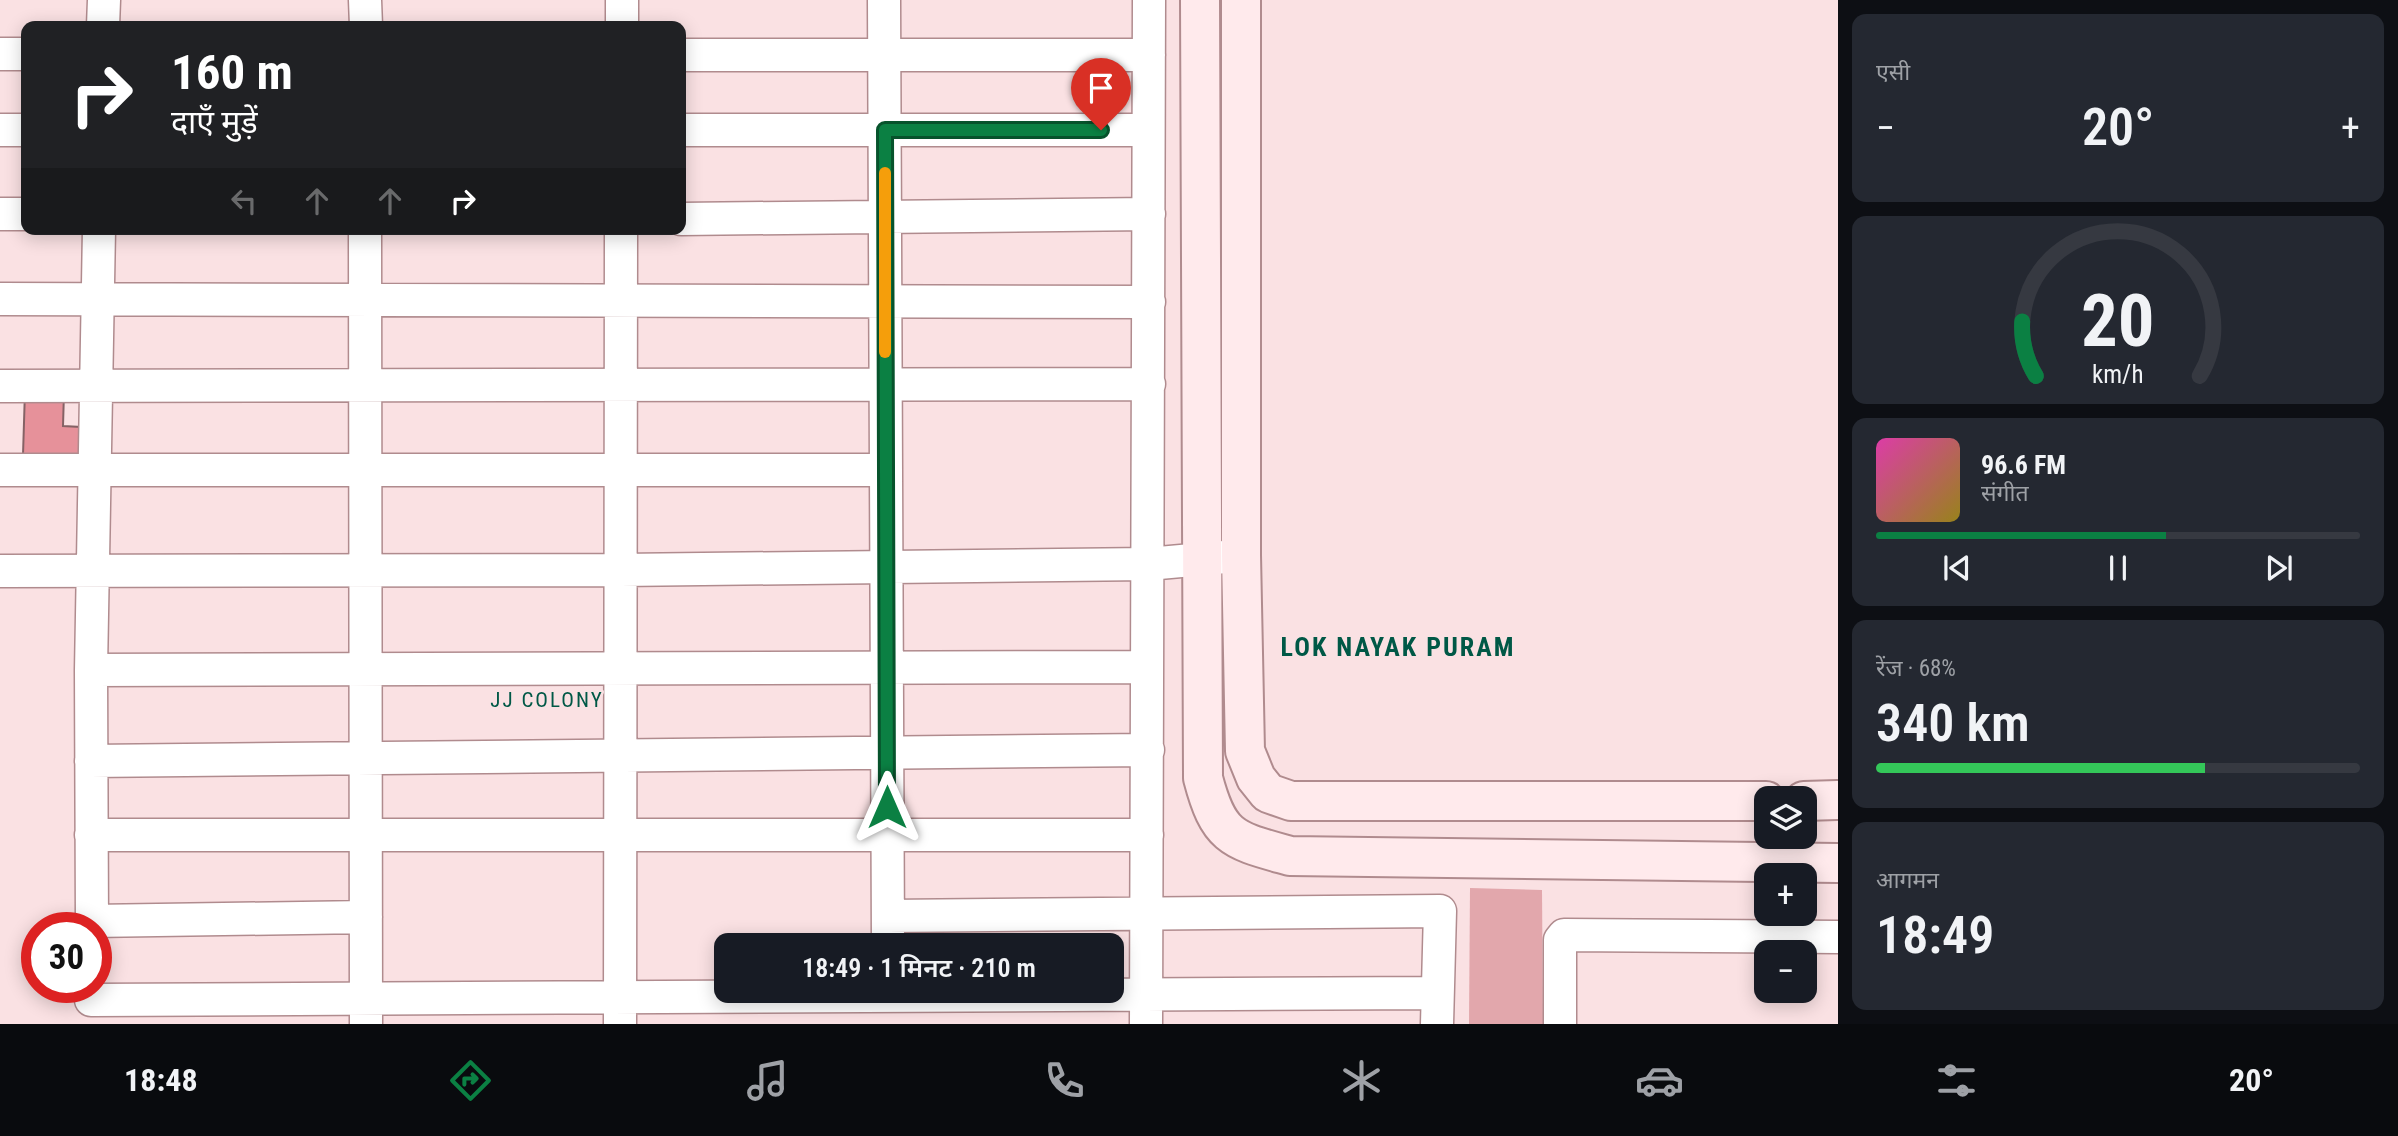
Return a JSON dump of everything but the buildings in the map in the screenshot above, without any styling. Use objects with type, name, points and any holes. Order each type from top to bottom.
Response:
[{"type":"street","points":[[103,21],[104,0]]},
{"type":"street","points":[[365,0],[366,21]]},
{"type":"street","points":[[622,0],[622,21]]},
{"type":"street","points":[[884,0],[888,931],[1147,914],[1440,911],[1437,1024]]},
{"type":"street","points":[[1146,1010],[1149,0]]},
{"type":"street","points":[[1200,0],[1203,778],[1211,809],[1224,829],[1248,844],[1290,856],[1838,863]]},
{"type":"street","points":[[1241,0],[1241,555],[1245,751],[1256,778],[1268,793],[1291,801],[1754,801]]},
{"type":"street","points":[[0,54],[21,54]]},
{"type":"street","points":[[686,55],[1149,55]]},
{"type":"street","points":[[0,130],[21,130]]},
{"type":"street","points":[[686,130],[1148,130]]},
{"type":"street","points":[[0,214],[21,214]]},
{"type":"street","points":[[686,219],[1149,214]]},
{"type":"street","points":[[92,912],[93,470],[99,235]]},
{"type":"street","points":[[365,235],[366,1011]]},
{"type":"street","points":[[620,1011],[621,235]]},
{"type":"street","points":[[0,299],[1149,302]]},
{"type":"street","points":[[0,386],[1149,384]]},
{"type":"street","points":[[0,471],[886,470]]},
{"type":"street","points":[[0,571],[621,570],[1148,564],[1202,561],[1241,555]]},
{"type":"street","points":[[91,670],[1147,667]]},
{"type":"street","points":[[91,761],[1148,750]]},
{"type":"street","points":[[1817,801],[1838,800]]},
{"type":"street","points":[[92,835],[1147,835]]},
{"type":"street","points":[[112,923],[366,917]]},
{"type":"street","points":[[1560,1024],[1560,940],[1564,935],[1838,937]]},
{"type":"street","points":[[91,1004],[366,1011],[620,1011],[888,1004],[1146,1010],[1437,993]]},
{"type":"shaded area","points":[[1470,888],[1542,890],[1543,1024],[1469,1024]]},
{"type":"slow traffic","points":[[885,173],[885,352]]},
{"type":"district","name":"LOK NAYAK PURAM","points":[[1398,647]]},
{"type":"district","name":"JJ COLONY","points":[[547,700]]},
{"type":"route","points":[[887,807],[885,130],[1101,130]]}]
